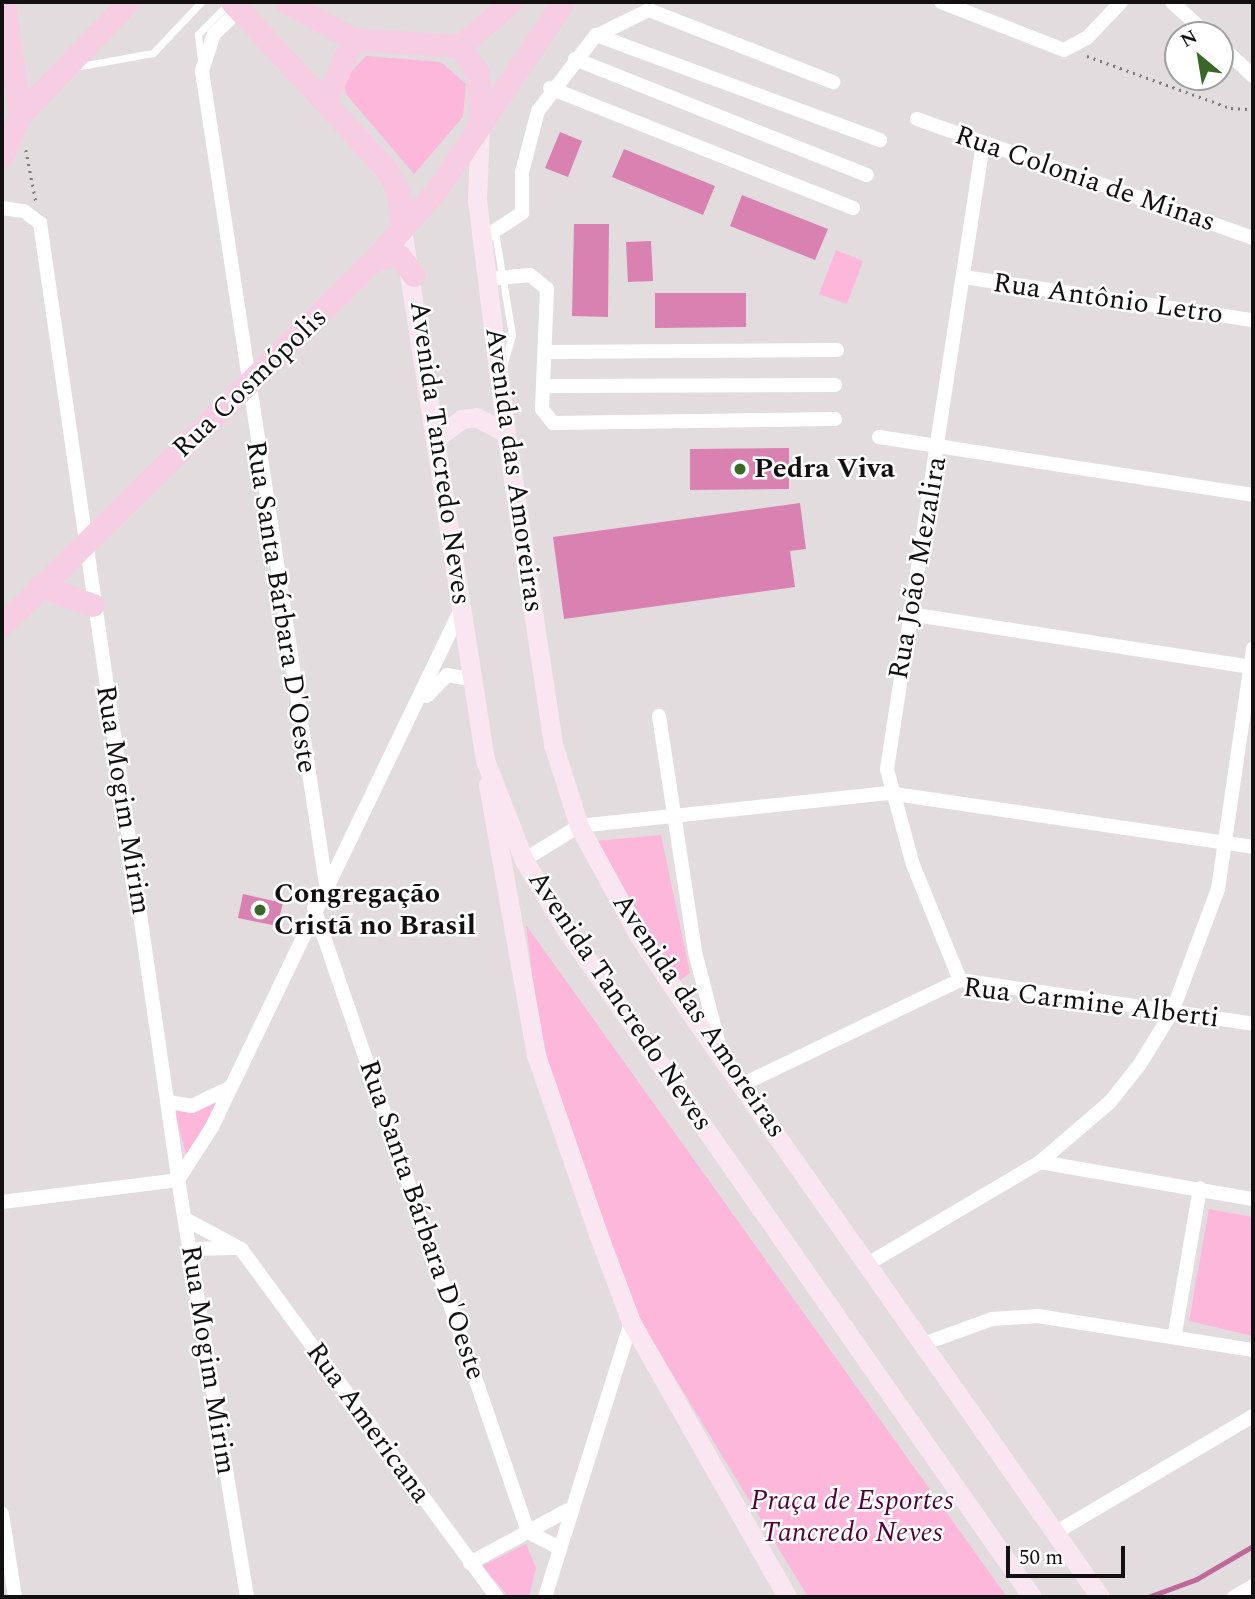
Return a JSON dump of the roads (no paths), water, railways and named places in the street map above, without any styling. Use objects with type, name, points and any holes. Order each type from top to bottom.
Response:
[{"type":"main road","points":[[4,2],[20,115]]},
{"type":"main road","points":[[3,148],[20,115],[128,2]]},
{"type":"main road","points":[[286,2],[354,39],[460,46]]},
{"type":"main road","points":[[460,46],[493,11],[511,2]]},
{"type":"main road","points":[[480,125],[563,2]]},
{"type":"main road","points":[[233,4],[386,169],[398,192],[402,229]]},
{"type":"main road","points":[[325,102],[354,39]]},
{"type":"main road","points":[[460,46],[478,74],[480,125]]},
{"type":"main road","name":"Rua Cosmópolis","points":[[2,625],[83,542],[253,382],[375,259],[402,229],[480,125]]},
{"type":"main road","name":"Avenida das Amoreiras","points":[[480,125],[488,236],[496,278],[500,374],[506,433],[553,744],[579,826],[640,938],[741,1085],[871,1262],[923,1344],[1100,1597]]},
{"type":"main road","name":"Avenida Tancredo Neves","points":[[402,229],[414,275],[485,760],[524,860],[565,928],[1032,1597]]},
{"type":"main road","points":[[375,259],[399,256],[414,275]]},
{"type":"main road","points":[[438,437],[462,419],[476,417],[506,433]]},
{"type":"main road","points":[[40,586],[93,605]]},
{"type":"main road","points":[[485,760],[511,935],[536,1055],[631,1322],[787,1597]]},
{"type":"main road","points":[[511,935],[514,884],[524,860]]},
{"type":"street","points":[[941,2],[1064,50],[1087,38],[1121,2]]},
{"type":"street","points":[[1172,2],[1193,21]]},
{"type":"street","name":"Rua Santa Bárbara D'Oeste","points":[[233,4],[214,34],[202,71],[253,382],[252,427],[326,884]]},
{"type":"street","points":[[488,236],[522,213],[522,172],[550,88],[600,34],[649,10],[833,82]]},
{"type":"street","points":[[600,34],[880,139]]},
{"type":"street","points":[[575,59],[867,175]]},
{"type":"street","points":[[1234,59],[1253,76]]},
{"type":"street","points":[[550,88],[853,208]]},
{"type":"street","name":"Rua Colonia de Minas","points":[[917,119],[1253,238]]},
{"type":"street","name":"Rua João Mezalira","points":[[960,980],[888,793],[909,614],[939,444],[982,144]]},
{"type":"street","name":"Rua Mogim Mirim","points":[[2,208],[24,211],[40,222],[83,542],[169,1102],[178,1180],[247,1597]]},
{"type":"street","points":[[496,278],[535,276],[547,289],[542,412],[553,423],[835,419]]},
{"type":"street","name":"Rua Antônio Letro","points":[[964,277],[1253,320]]},
{"type":"street","points":[[545,352],[837,350]]},
{"type":"street","points":[[544,386],[835,385]]},
{"type":"street","points":[[879,437],[939,444],[1253,495]]},
{"type":"street","points":[[2,1202],[178,1180],[229,1088],[462,607]]},
{"type":"street","points":[[909,614],[1252,666]]},
{"type":"street","points":[[871,1262],[1040,1162],[1110,1102],[1171,1012],[1203,937],[1225,843],[1253,649]]},
{"type":"street","points":[[409,720],[440,679],[454,674],[475,680]]},
{"type":"street","points":[[659,716],[678,815],[695,952],[722,1055]]},
{"type":"street","points":[[524,860],[579,826],[888,793],[1253,847]]},
{"type":"street","name":"Rua Santa Bárbara D'Oeste","points":[[314,908],[528,1532]]},
{"type":"street","name":"Rua Carmine Alberti","points":[[741,1085],[960,980],[1253,1024]]},
{"type":"street","points":[[169,1102],[192,1106],[229,1088]]},
{"type":"street","points":[[1040,1162],[1253,1199]]},
{"type":"street","points":[[1175,1333],[1200,1188]]},
{"type":"street","name":"Rua Americana","points":[[185,1219],[241,1249],[497,1597]]},
{"type":"street","points":[[190,1249],[241,1249]]},
{"type":"street","points":[[923,1344],[992,1319],[1038,1316],[1175,1333],[1253,1350]]},
{"type":"street","points":[[545,1597],[568,1510],[631,1322]]},
{"type":"street","points":[[1055,1533],[1253,1416]]},
{"type":"street","points":[[470,1563],[568,1510]]},
{"type":"street","points":[[2,1514],[15,1597]]},
{"type":"street","points":[[528,1532],[560,1548]]},
{"type":"street","points":[[1234,1597],[1253,1586]]},
{"type":"lane","points":[[65,68],[153,54],[201,2]]},
{"type":"waterway","points":[[1148,1597],[1197,1579],[1253,1546]]},
{"type":"place","name":"Pedra Viva","points":[[740,469]]},
{"type":"place","name":"Congregação Cristã no Brasil","points":[[260,910]]},
{"type":"park label","name":"Praça de Esportes Tancredo Neves","points":[[852,1517]]}]
